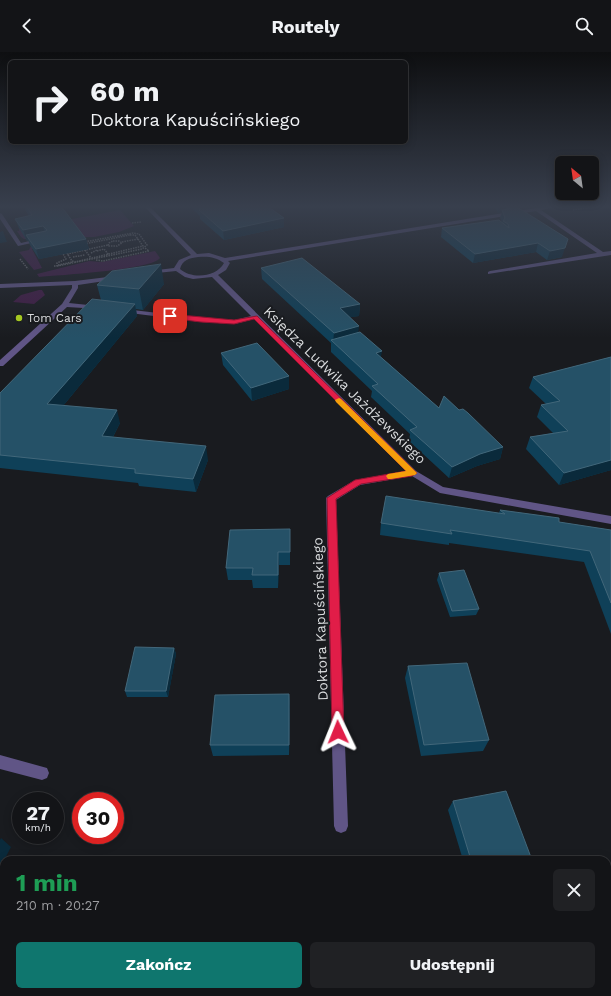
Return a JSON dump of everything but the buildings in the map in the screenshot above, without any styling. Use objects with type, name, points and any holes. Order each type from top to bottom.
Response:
[{"type":"street","points":[[191,250],[196,256]]},
{"type":"street","points":[[177,269],[180,262],[196,256],[209,255],[224,260],[285,250]]},
{"type":"street","points":[[596,250],[602,254]]},
{"type":"street","points":[[490,272],[611,253]]},
{"type":"street","points":[[144,274],[177,269],[184,274],[191,276],[214,275],[224,269],[227,263],[224,260]]},
{"type":"street","name":"Księdza Ludwika Jażdżewskiego","points":[[214,275],[412,473],[440,490],[611,520]]},
{"type":"street","points":[[0,286],[75,283],[123,277]]},
{"type":"street","points":[[0,364],[65,305],[75,288],[75,283]]},
{"type":"street","points":[[65,305],[103,308]]},
{"type":"street","points":[[118,310],[201,320],[234,322],[255,317]]},
{"type":"street","name":"Doktora Kapuścińskiego","points":[[341,826],[331,498],[358,482],[412,473]]},
{"type":"street","points":[[0,762],[42,773]]},
{"type":"path","points":[[60,250],[66,258]]},
{"type":"path","points":[[64,250],[73,262]]},
{"type":"path","points":[[67,254],[85,250]]},
{"type":"path","points":[[85,250],[92,259],[103,261],[149,251],[148,250]]},
{"type":"path","points":[[91,253],[97,250]]},
{"type":"path","points":[[105,250],[109,254]]},
{"type":"path","points":[[128,250],[57,266],[135,250]]},
{"type":"path","points":[[16,253],[30,271]]},
{"type":"path","points":[[73,257],[85,255]]},
{"type":"shaded area","points":[[33,250],[42,268],[34,270],[19,252]]},
{"type":"shaded area","points":[[155,251],[160,258],[140,266],[39,277],[37,274],[89,261],[102,262]]},
{"type":"shaded area","points":[[42,290],[45,295],[34,304],[13,302],[21,295]]},
{"type":"slow traffic","points":[[339,400],[412,473],[391,476]]},
{"type":"place","name":"Tom Cars","points":[[19,318]]},
{"type":"route","points":[[170,316],[234,322],[255,317],[412,473],[358,482],[331,498],[338,732]]}]
